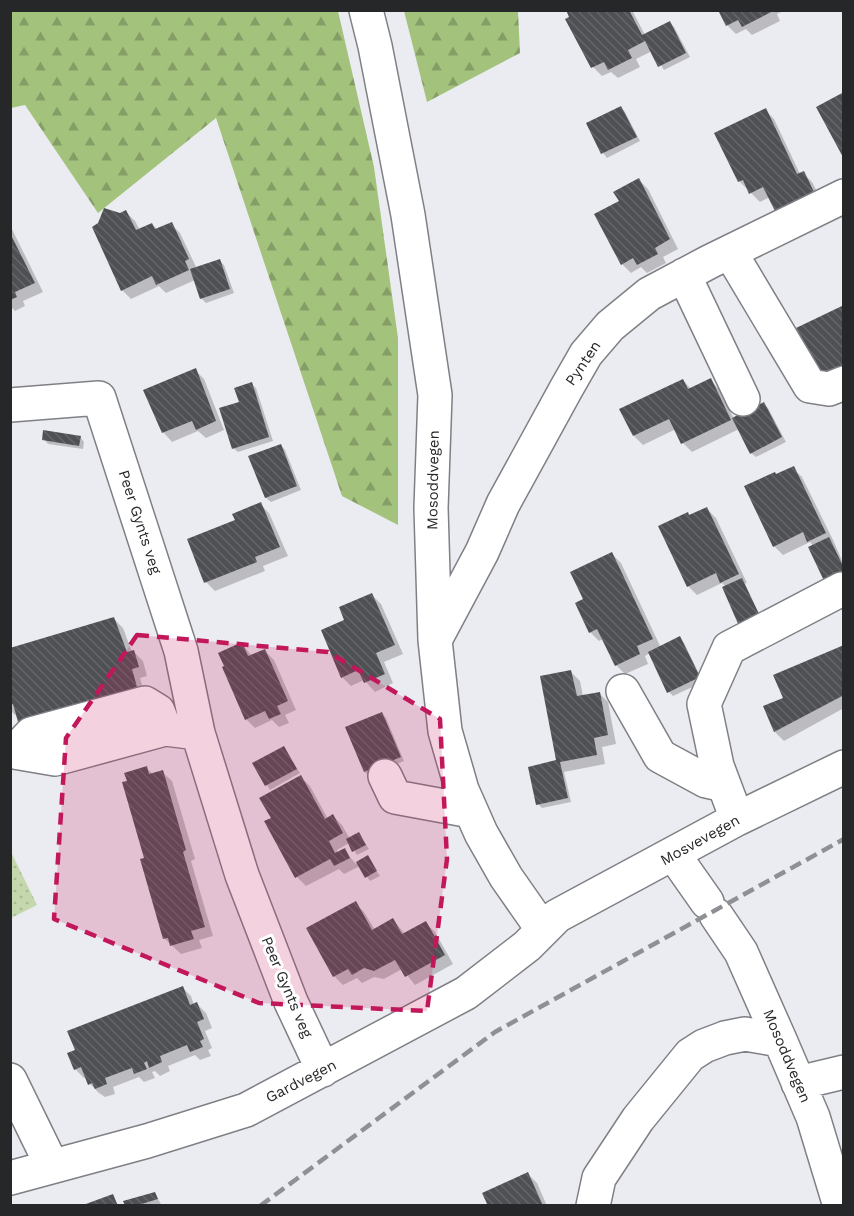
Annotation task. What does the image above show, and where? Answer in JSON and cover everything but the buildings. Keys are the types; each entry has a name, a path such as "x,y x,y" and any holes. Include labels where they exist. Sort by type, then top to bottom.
{"street":[{"name":"Mosoddvegen","path":"366,10 408,215 435,395 431,508 435,640 445,730 462,790 506,877 550,923"},
{"name":"Pynten","path":"435,640 482,552 502,504 586,354 610,326 649,294 843,196"},
{"path":"730,252 810,386 829,389 843,383"},
{"path":"684,275 743,399"},
{"name":"Peer Gynts veg","path":"10,405 99,398 181,651 198,733 242,875 291,1002 323,1070"},
{"path":"737,819 717,765 704,704 729,648 842,589"},
{"path":"623,691 660,756 706,781 724,785"},
{"path":"12,750 55,759 165,729 198,733"},
{"name":"Mosvevegen","path":"550,923 737,819 843,767"},
{"path":"385,776 395,797 471,811"},
{"name":"Mosoddvegen","path":"674,855 741,952 813,1117 840,1206"},
{"name":"Gardvegen","path":"10,1178 147,1141 246,1110 466,993 527,946 550,923"},
{"path":"593,1206 599,1178 638,1119 690,1055 704,1046 745,1034 780,1040"},
{"path":"798,1083 843,1072"},
{"path":"10,1080 52,1166"}],"highlighted area":[{"path":"137,635 328,652 440,719 447,859 427,1011 259,1003 54,919 66,738"}],"green space":[{"path":"10,11 338,11 374,167 398,338 398,525 342,496 216,118 98,213 25,105 11,108"},
{"path":"404,11 518,11 520,53 427,102"},
{"path":"11,852 37,905 10,918"}],"railway":[{"path":"260,1206 495,1032 844,839"}]}
